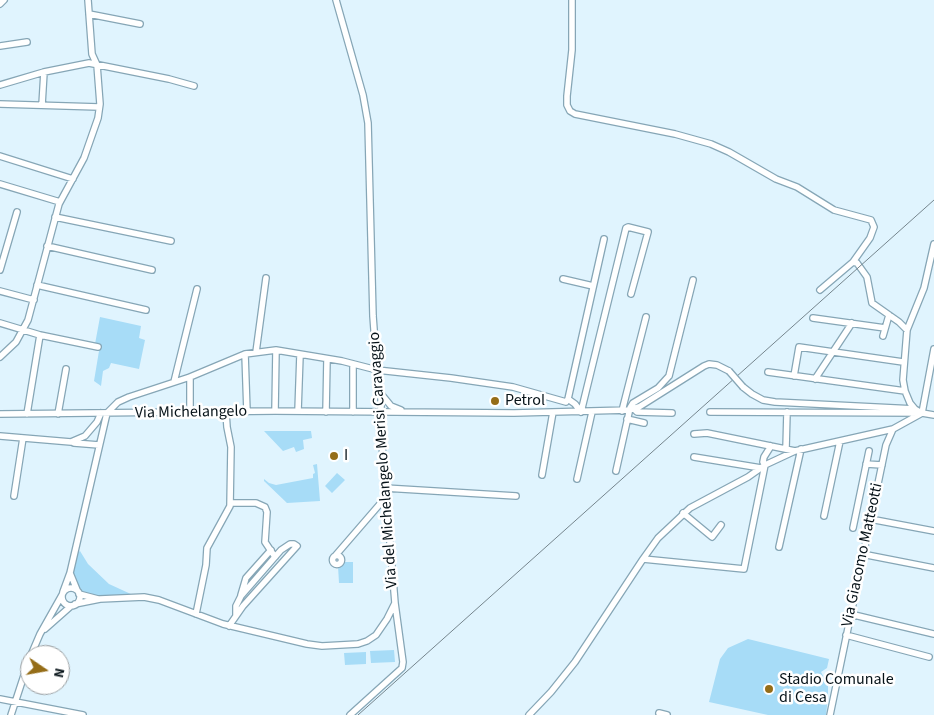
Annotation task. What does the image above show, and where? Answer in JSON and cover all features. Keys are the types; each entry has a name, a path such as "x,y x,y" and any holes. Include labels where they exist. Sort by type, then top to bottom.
{"street":[{"path":"0,4 4,0"},
{"path":"0,357 16,342 28,320 60,202 84,158 92,137 99,107 97,64 92,54 88,0"},
{"name":"Via del Michelangelo Merisi Caravaggio","path":"73,605 100,599 144,597 159,600 230,626 322,646 358,644 366,641 376,635 395,603 385,488 381,412 382,394 377,370 368,122 363,95 336,0"},
{"path":"572,0 572,50 567,96 567,105 570,111 575,114 675,134 711,144 776,179 797,187 834,210 871,220 874,227 870,238 853,262 820,290"},
{"path":"89,14 140,24"},
{"path":"0,46 27,42"},
{"path":"0,85 44,72 89,63 169,78 194,86"},
{"path":"42,105 44,72"},
{"path":"0,104 99,107"},
{"path":"0,156 73,179"},
{"path":"0,184 60,202"},
{"path":"0,270 17,212"},
{"path":"55,217 171,241"},
{"path":"581,412 626,228 628,227 648,232 631,294"},
{"path":"71,442 85,436 104,413 118,402 190,377 245,354 276,350 377,370 513,387 566,402 604,239"},
{"path":"922,413 910,403 904,391 903,362 907,330 924,288 934,244"},
{"path":"47,246 152,270"},
{"path":"853,262 857,263 867,277 872,304 907,330"},
{"path":"256,352 266,278"},
{"path":"563,280 593,286"},
{"path":"616,471 627,419 633,403 652,392 670,376 693,280"},
{"path":"37,285 146,310"},
{"path":"174,382 197,289"},
{"path":"0,291 34,300"},
{"path":"883,336 889,315"},
{"path":"622,410 646,317"},
{"path":"813,318 885,328"},
{"path":"0,323 40,336 98,347"},
{"path":"815,378 852,323"},
{"path":"27,414 40,336"},
{"path":"794,376 799,347 903,362"},
{"path":"922,413 934,349"},
{"path":"275,411 276,350"},
{"path":"245,354 246,412"},
{"path":"298,412 300,355"},
{"path":"326,412 327,359"},
{"path":"353,364 353,412"},
{"path":"632,409 709,364 717,364 729,371 743,387 762,400 915,409"},
{"path":"58,414 66,369"},
{"path":"768,372 904,391"},
{"path":"190,377 190,413"},
{"path":"382,394 392,406 405,412"},
{"path":"568,399 581,412"},
{"name":"Via Michelangelo","path":"0,414 275,411 592,412 632,409 637,412 672,413"},
{"path":"196,614 206,565 207,548 230,506 231,447 226,412"},
{"path":"542,475 553,412"},
{"path":"577,479 592,412"},
{"path":"710,412 922,413 934,415"},
{"path":"786,449 784,430 787,412"},
{"path":"35,645 62,594 70,573 99,445 104,413"},
{"path":"529,715 551,692 575,662 658,538 683,513 748,477 763,466 798,450 893,428 922,413"},
{"path":"627,419 644,423"},
{"name":"Via Giacomo Matteotti","path":"830,715 862,554 886,445 893,428"},
{"path":"694,434 707,433 798,450"},
{"path":"0,436 99,445"},
{"path":"14,496 23,438"},
{"path":"824,516 840,441"},
{"path":"643,559 744,569 764,457 771,446"},
{"path":"779,546 798,450"},
{"path":"852,528 869,451"},
{"path":"694,457 763,466"},
{"path":"866,464 882,464"},
{"path":"385,488 516,496"},
{"path":"335,556 386,497"},
{"path":"230,503 256,503 265,507 267,512 265,542 275,557"},
{"path":"683,513 712,537 721,525"},
{"path":"870,519 934,531"},
{"path":"230,626 236,615 297,546 290,544 275,557 241,596"},
{"path":"236,615 236,606 246,578 271,550"},
{"path":"862,554 934,568"},
{"path":"40,634 58,616 79,601 78,592 70,573"},
{"path":"62,594 68,588 78,592"},
{"name":"Via del Michelangelo Merisi Caravaggio","path":"78,592 100,599"},
{"path":"62,594 64,603 73,605"},
{"path":"350,715 402,668 404,662 395,603"},
{"path":"850,614 934,634"},
{"path":"846,634 929,657"},
{"path":"11,715 20,688"},
{"path":"0,699 83,715"},
{"path":"658,713 667,715"}],"shaded area":[{"path":"100,317 141,326 139,338 145,340 139,369 111,363 109,368 103,371 101,386 94,381 100,345 95,344"},
{"path":"264,431 311,431 312,438 303,440 304,449 296,452 294,447 283,451"},
{"path":"317,464 320,501 287,503 264,481 264,479 276,485 313,478 315,473 313,465"},
{"path":"337,473 345,480 332,493 325,486"},
{"path":"80,551 88,564 109,584 133,595 101,598 82,593 72,574 76,554"},
{"path":"343,562 353,562 353,583 339,583 338,566"},
{"path":"748,639 829,659 827,668 821,672 828,685 826,715 768,715 709,702 720,659 728,648"},
{"path":"394,650 395,662 371,663 370,651"},
{"path":"366,652 366,664 345,665 344,653"}],"railway":[{"path":"358,715 934,200"}],"place":[{"name":"Petrol","path":"495,401"},
{"name":"I","path":"334,456"},
{"name":"Stadio Comunale di Cesa","path":"769,689"}]}
